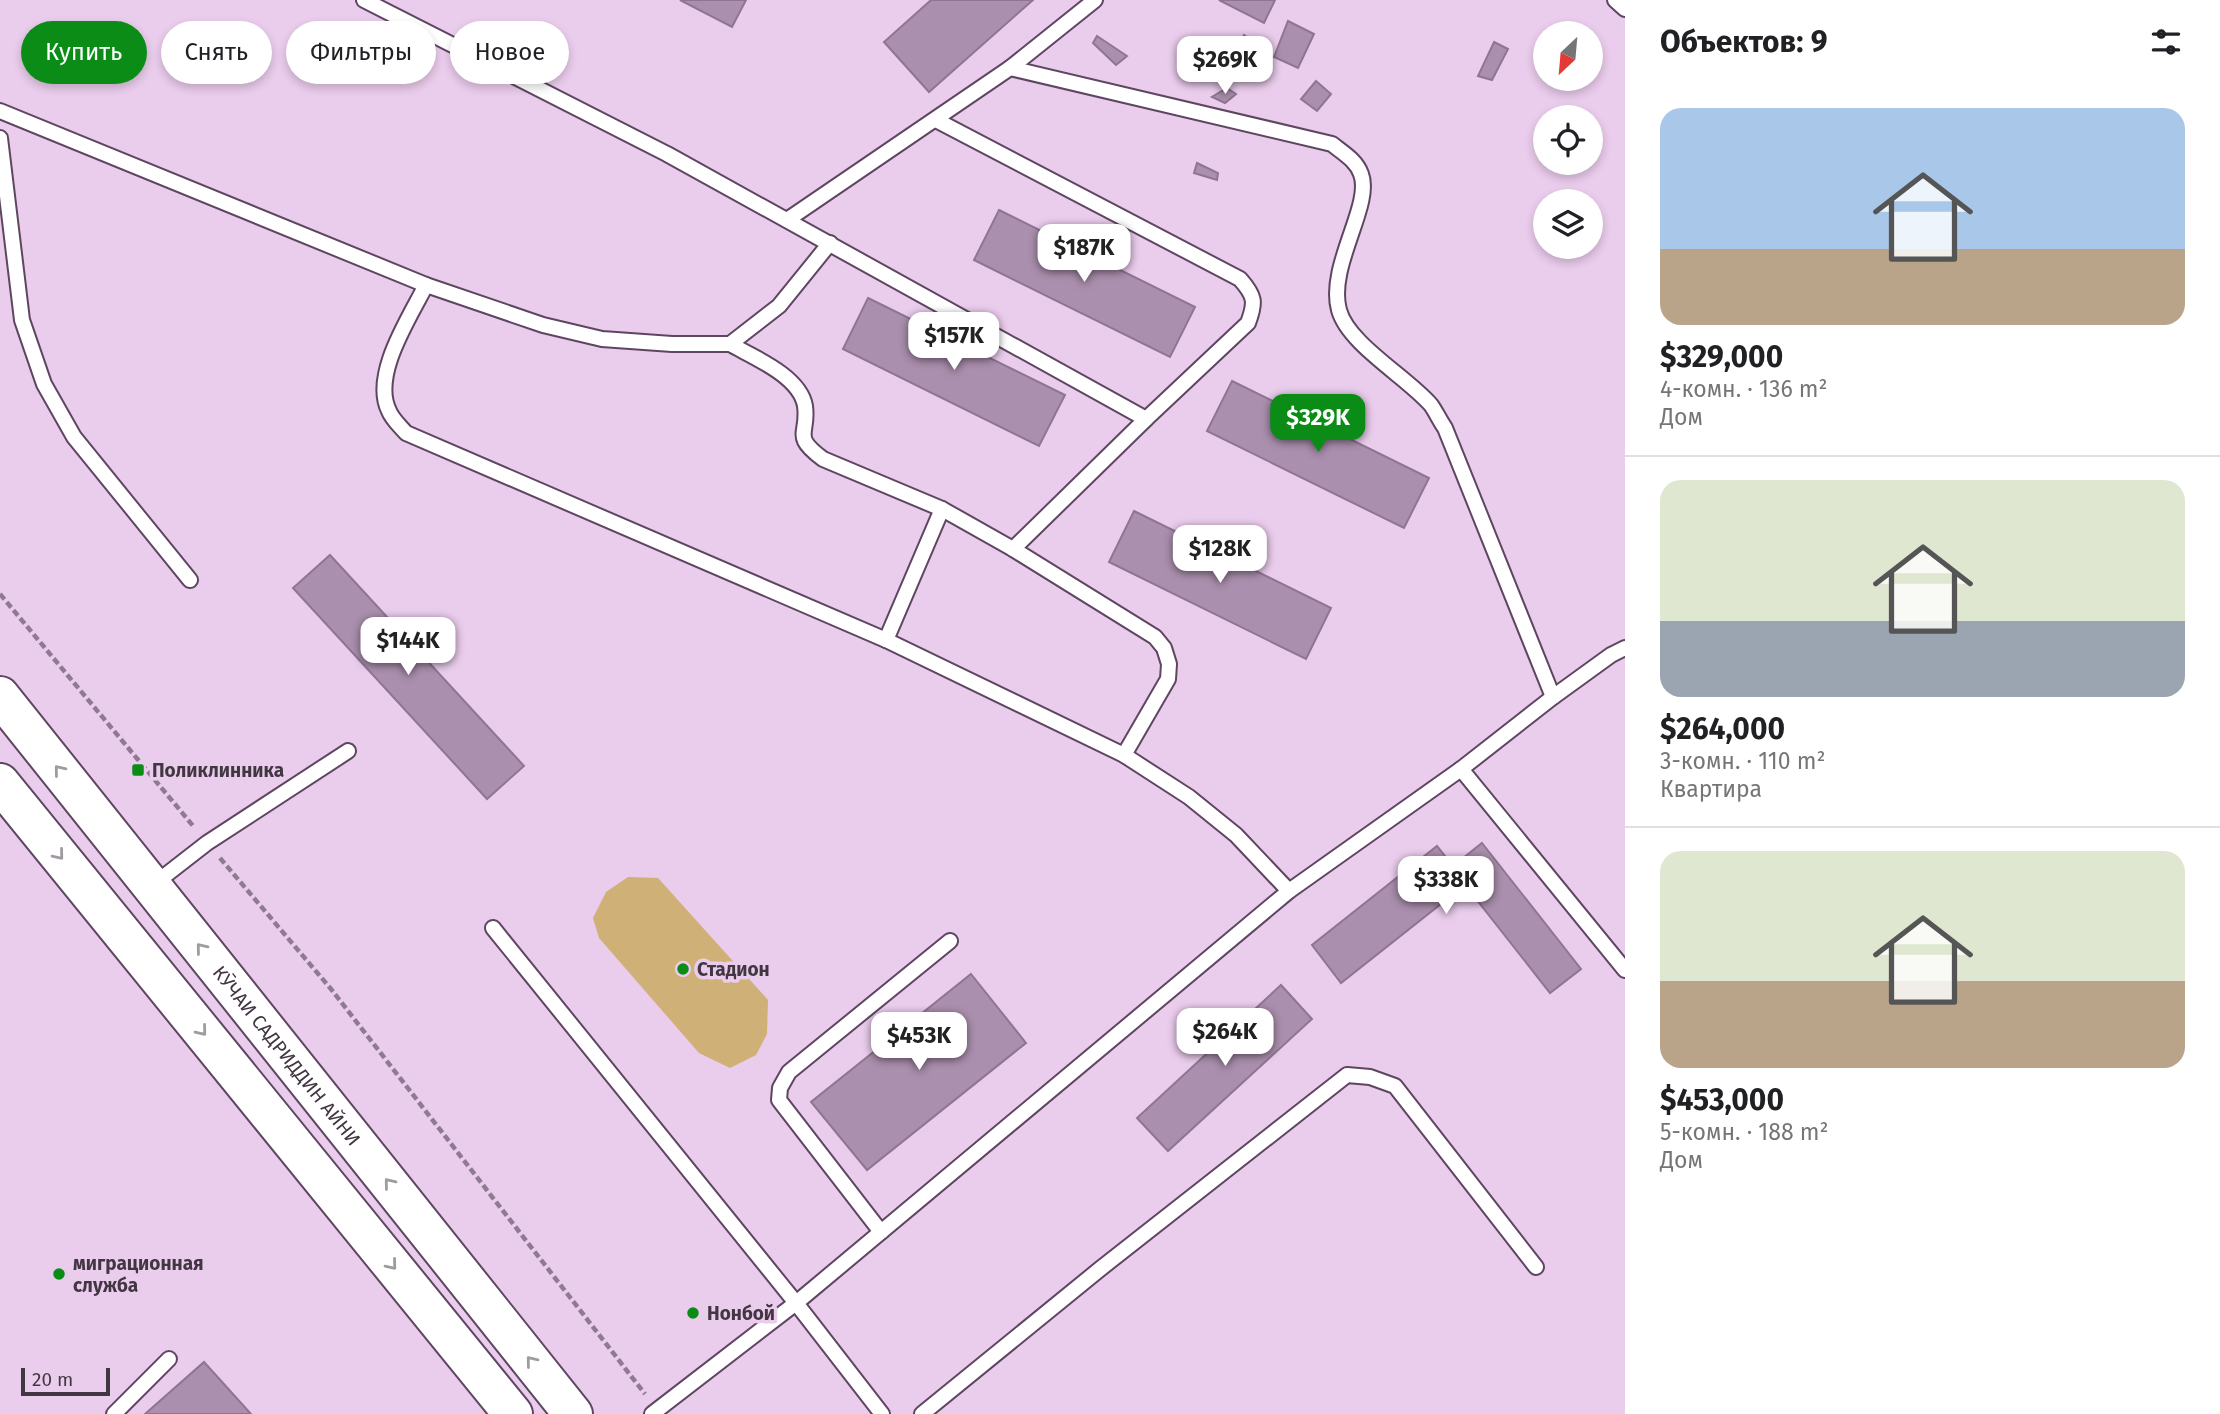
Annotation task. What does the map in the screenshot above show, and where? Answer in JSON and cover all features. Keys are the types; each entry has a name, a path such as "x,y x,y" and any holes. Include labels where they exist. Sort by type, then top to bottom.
{"highway":[{"name":"КӮЧАИ САДРИДДИН АЙНИ","path":"0,696 573,1414"},
{"path":"0,783 513,1414"}],"lane":[{"path":"364,0 667,154 1146,419"},
{"path":"787,220 1010,68 1095,0"},
{"path":"1615,0 1625,9"},
{"path":"1010,68 1332,144 1352,159 1362,175 1363,197 1341,260 1337,284 1338,309 1347,327 1431,406 1445,428 1553,697"},
{"path":"0,111 426,285 543,325 602,339 672,344 730,344 777,370 795,388 805,405 802,434 808,448 823,459 942,509 1013,549 1155,637 1164,648 1169,664 1168,679 1124,755"},
{"path":"936,120 1240,279 1252,292 1254,308 1248,323 1013,549"},
{"path":"0,138 22,320 44,384 74,437 190,580"},
{"path":"730,344 779,306 830,243"},
{"path":"426,285 387,365 385,378 388,411 406,433 886,640 1124,755 1189,797 1236,835 1289,891"},
{"path":"886,640 942,509"},
{"path":"655,1412 796,1303 1289,891 1461,769 1611,655 1625,648"},
{"path":"152,886 207,843 348,751"},
{"path":"1461,769 1625,970"},
{"path":"493,928 796,1303 882,1414"},
{"path":"881,1232 779,1100 780,1088 789,1072 950,941"},
{"path":"922,1414 1100,1269 1347,1075 1370,1077 1395,1086 1536,1267"},
{"path":"114,1414 169,1359"}],"path":[{"path":"0,594 331,989 655,1412"}],"shaded area":[{"name":"Стадион","path":"628,877 658,878 768,1000 767,1034 756,1055 730,1068 699,1053 599,938 593,918 606,892"}],"building":[{"path":"680,0 746,0 732,27"},
{"path":"931,0 1033,0 929,92 884,42"},
{"path":"1219,0 1275,0 1264,23"},
{"path":"1288,21 1314,34 1298,68 1274,57"},
{"path":"1244,35 1262,48 1254,57 1238,46"},
{"path":"1097,36 1127,56 1116,65 1093,43"},
{"path":"1494,42 1508,49 1492,80 1478,76"},
{"path":"1316,81 1331,94 1317,111 1301,99"},
{"path":"1227,88 1236,94 1225,103 1212,97"},
{"path":"1197,163 1218,173 1217,180 1194,173"},
{"path":"999,210 1195,307 1170,357 974,260"},
{"path":"868,298 1065,395 1039,446 843,349"},
{"path":"1232,381 1429,478 1404,528 1207,431"},
{"path":"1134,511 1331,608 1306,659 1109,562"},
{"path":"330,555 524,766 487,799 293,588"},
{"path":"1482,843 1581,969 1550,993 1465,885 1341,983 1312,945 1437,846 1453,866"},
{"path":"971,974 1026,1043 867,1170 811,1102"},
{"path":"1281,985 1312,1019 1168,1151 1137,1118"},
{"path":"204,1362 251,1414 145,1414"}],"place":[{"name":"Поликлинника","path":"138,770"},
{"name":"Стадион","path":"683,969"},
{"name":"миграционная служба","path":"59,1274"},
{"name":"Нонбой","path":"693,1313"}]}
